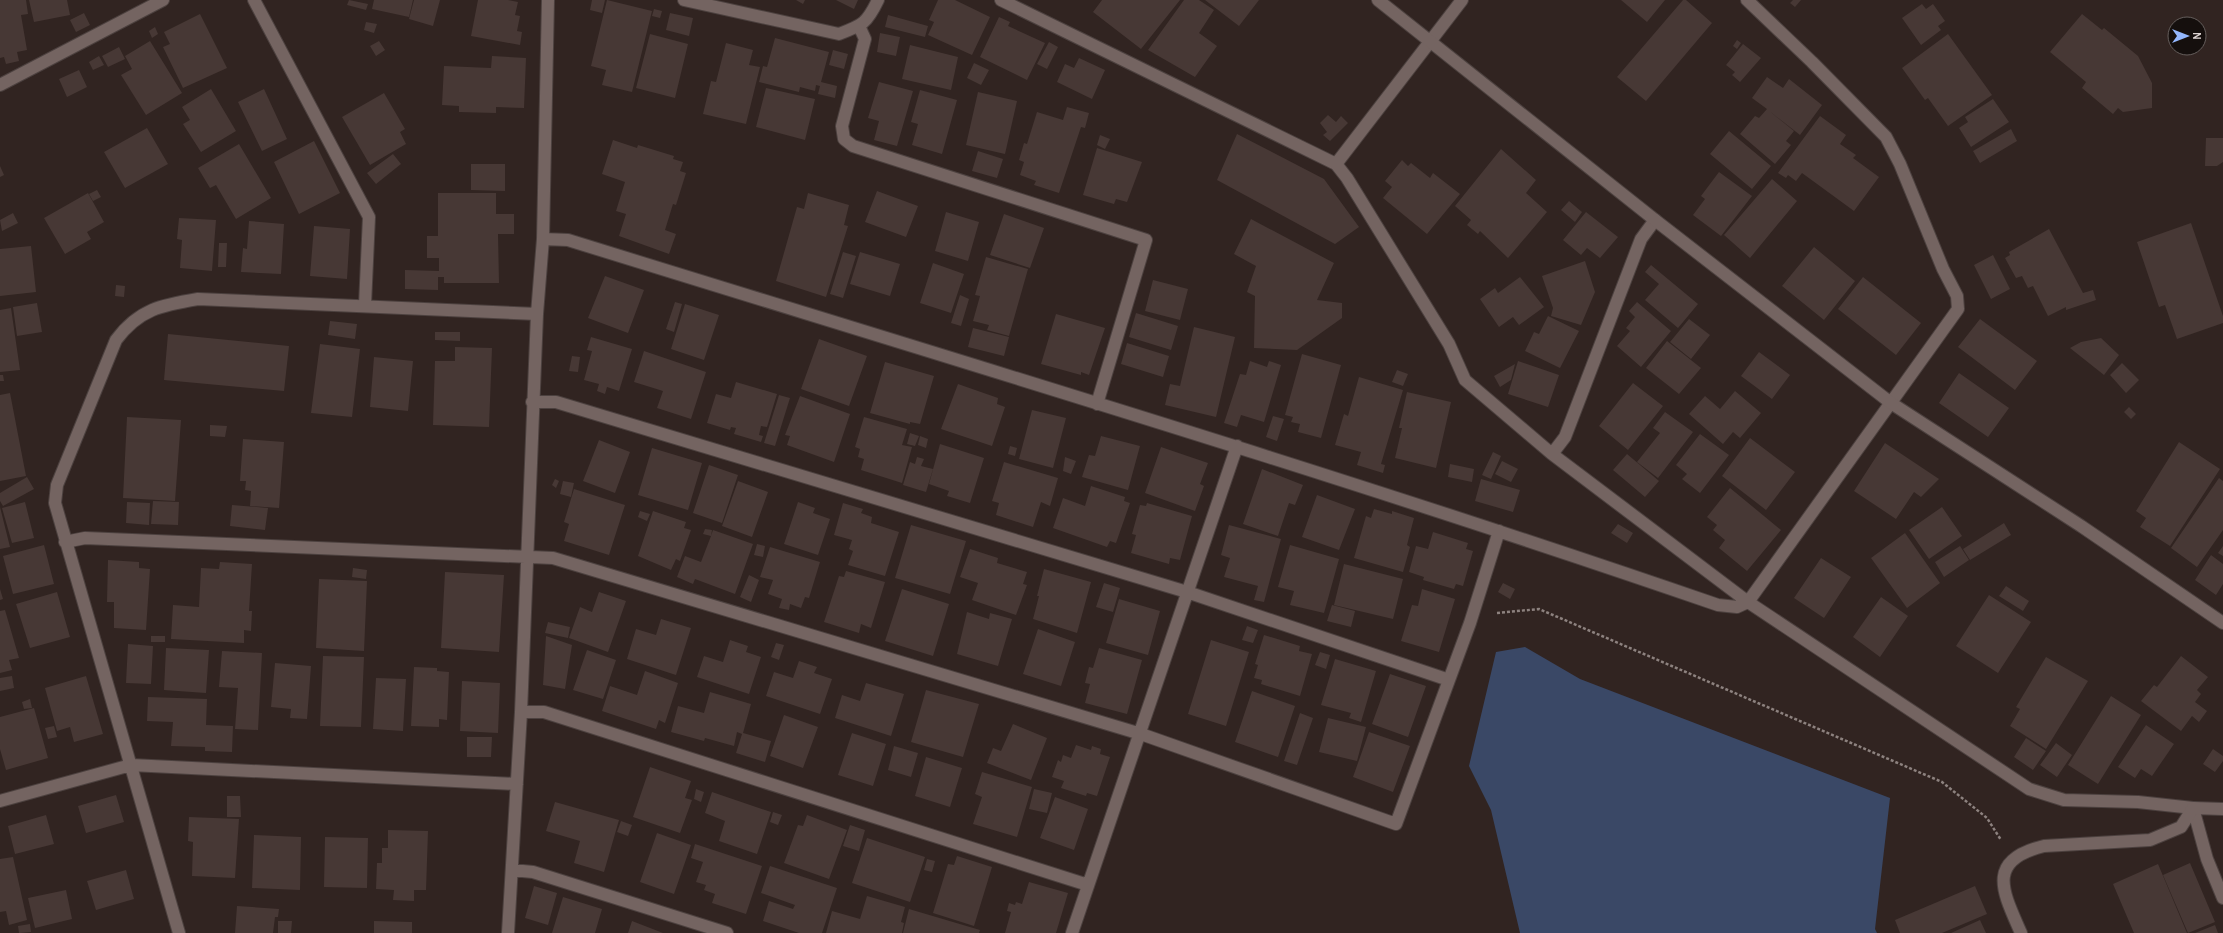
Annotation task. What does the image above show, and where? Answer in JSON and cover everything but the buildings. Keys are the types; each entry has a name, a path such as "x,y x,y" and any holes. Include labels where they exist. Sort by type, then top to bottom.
{"street":[{"path":"0,85 163,0"},
{"path":"254,0 369,217 365,305"},
{"path":"508,933 521,712 532,402 543,238 548,0"},
{"path":"684,0 839,34 859,26 870,18 878,0"},
{"path":"1001,0 1336,164 1347,178 1445,338 1465,380 1552,454 1748,602 2029,789 2064,800 2138,802 2192,808 2223,809"},
{"path":"1378,0 1655,220 1891,403 2081,526 2223,623"},
{"path":"1336,164 1462,0"},
{"path":"543,238 568,240 1237,446 1499,531 1718,605 1737,607 1748,602 1958,309 1957,296 1943,269 1900,164 1886,137 1812,62 1747,0"},
{"path":"859,26 865,39 842,126 844,139 853,146 1146,240 1097,404"},
{"path":"1552,454 1565,437 1641,238 1655,220"},
{"path":"179,933 55,503 57,485 116,340 127,325 160,305 198,299 365,305 537,314"},
{"path":"532,402 556,402 1187,592 1449,680"},
{"path":"1072,933 1141,734 1187,592 1237,446"},
{"path":"65,542 85,538 527,557 561,561 1141,734 1396,824 1470,623 1499,531"},
{"path":"521,712 544,712 1088,885"},
{"path":"0,801 130,765 517,784"},
{"path":"2021,933 2003,888 2005,871 2012,859 2027,850 2044,846 2150,840 2180,827 2192,808"},
{"path":"2192,808 2207,858 2223,898"},
{"path":"512,870 533,872 726,933"}],"path":[{"path":"1470,623 1495,613 1539,609 1942,782 1987,818 2012,859"}],"water":[{"path":"1525,647 1580,679 1890,798 1875,929 1877,933 1520,933 1491,810 1469,766 1496,652"}]}
